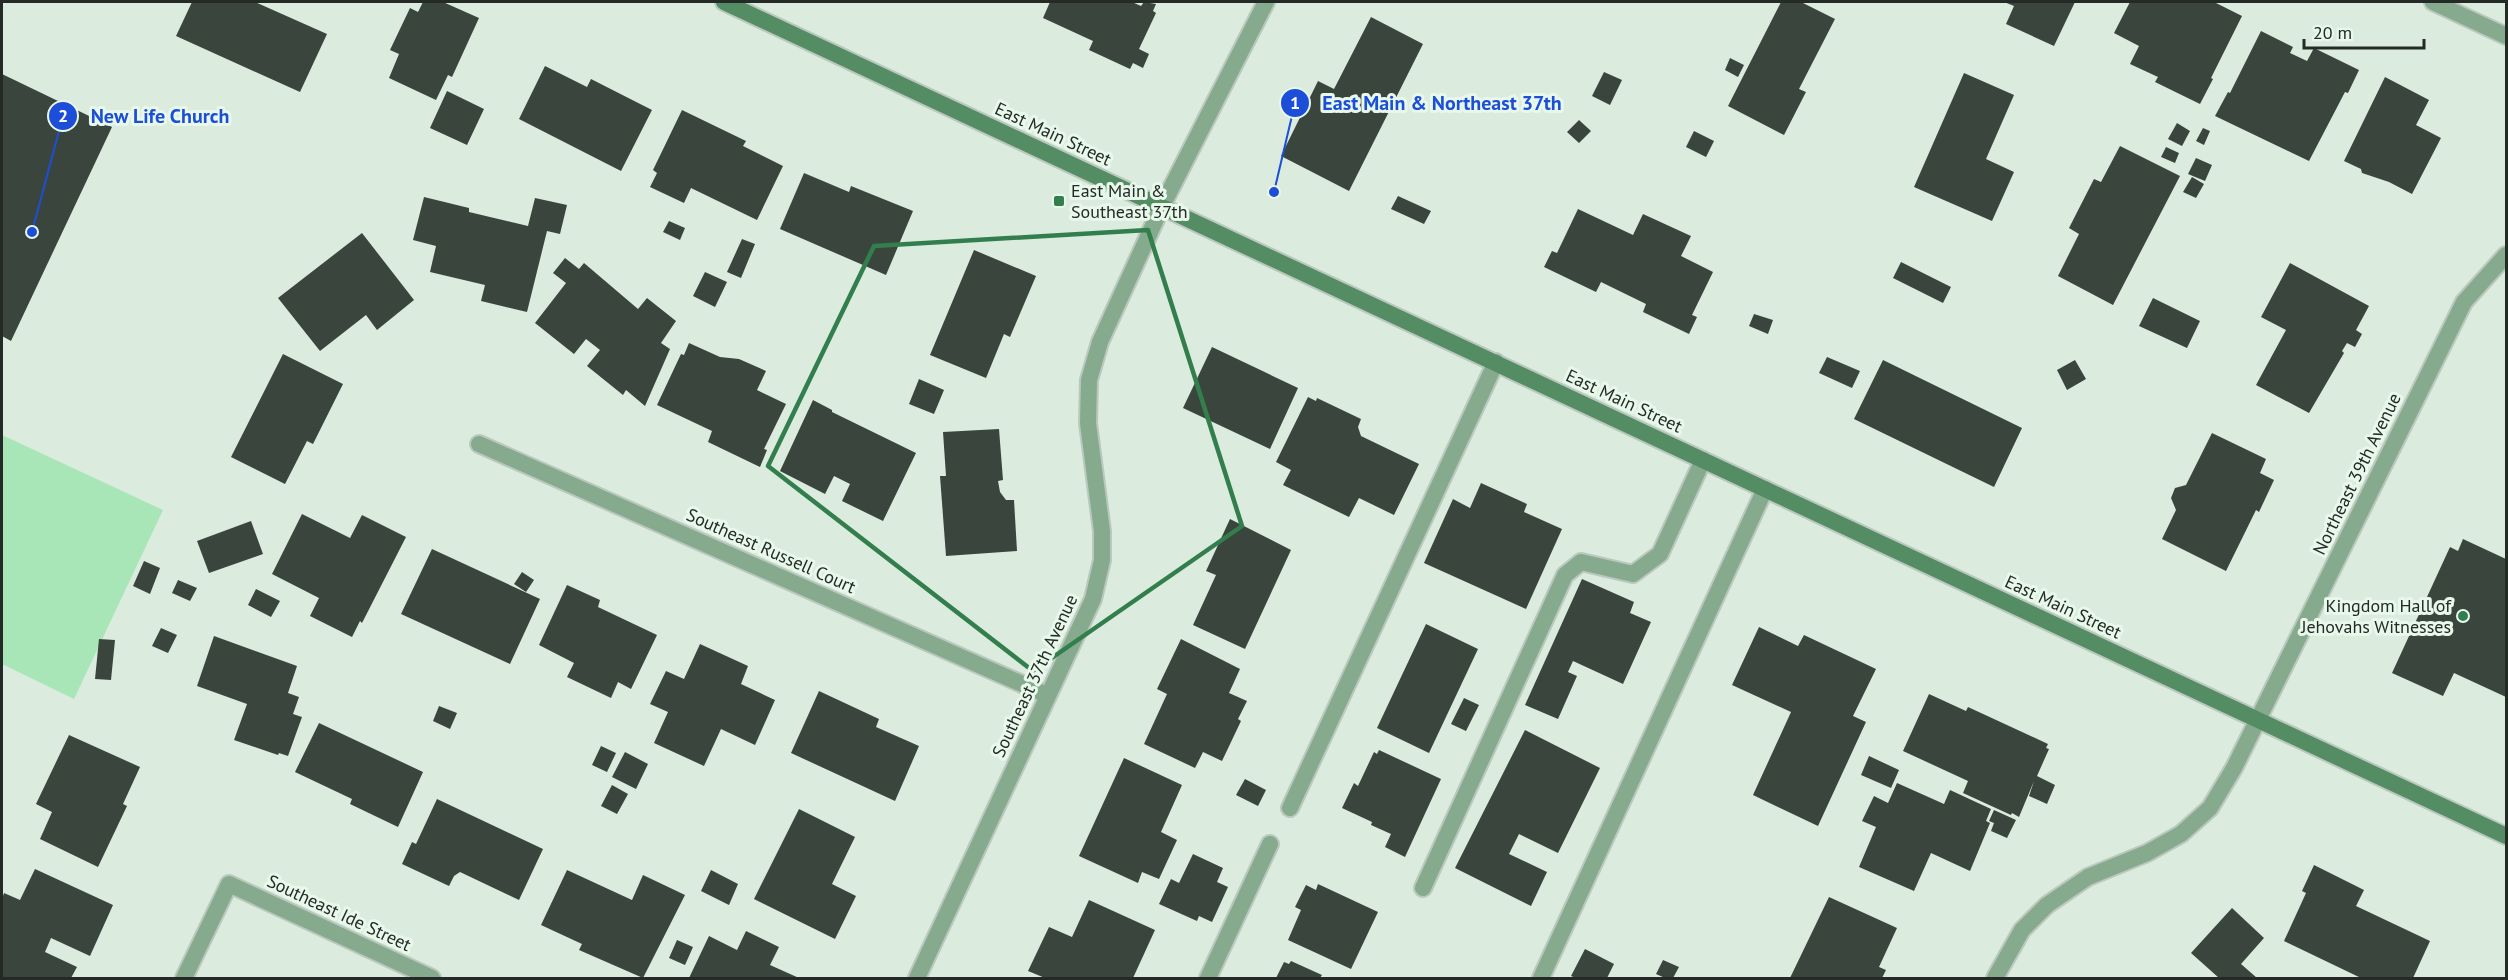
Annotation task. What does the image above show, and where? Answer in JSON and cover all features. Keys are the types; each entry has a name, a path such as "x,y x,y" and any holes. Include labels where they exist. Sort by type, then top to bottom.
{"main road":[{"name":"East Main Street","path":"724,2 2506,836"}],"street":[{"name":"Southeast 37th Avenue","path":"917,978 1093,599 1102,560 1102,531 1088,423 1089,380 1100,342 1162,206 1266,2"},
{"path":"2433,2 2506,36"},
{"name":"Northeast 39th Avenue","path":"1995,978 2022,930 2047,905 2088,877 2146,853 2181,834 2210,808 2257,720 2464,302 2506,255"},
{"path":"1290,808 1496,362"},
{"name":"Southeast Russell Court","path":"479,444 1047,695"},
{"path":"1423,888 1565,575 1581,562 1633,574 1660,554 1703,460"},
{"path":"1541,978 1765,489"},
{"path":"1208,978 1270,844"},
{"name":"Southeast Ide Street","path":"184,978 229,884 432,978"}],"highlighted area":[{"path":"1148,230 1242,526 1033,671 768,466 874,246"}],"green space":[{"path":"2,435 163,510 74,699 2,664"}],"building":[{"path":"192,2 255,2 327,34 300,92 176,36"},
{"path":"423,2 443,2 479,18 452,77 448,75 436,100 389,78 399,54 390,50 410,8 418,12"},
{"path":"1050,2 1132,2 1141,6 1144,2 1156,4 1153,11 1156,13 1139,49 1149,54 1143,68 1133,63 1130,69 1089,50 1093,41 1043,18"},
{"path":"1781,2 1801,2 1835,19 1799,89 1806,92 1784,135 1728,106"},
{"path":"2004,2 2075,2 2054,46 2006,24 2014,6"},
{"path":"2130,2 2214,2 2242,16 2200,104 2155,82 2158,77 2130,64 2139,46 2114,33"},
{"path":"1371,17 1423,44 1349,191 1281,156 1318,81 1334,89"},
{"path":"2261,31 2293,47 2290,53 2307,61 2314,48 2359,70 2309,161 2215,116 2228,92 2230,93"},
{"path":"1730,58 1744,65 1738,77 1725,70"},
{"path":"545,66 587,87 591,79 652,110 621,171 519,119"},
{"path":"1604,72 1622,80 1610,105 1592,96"},
{"path":"1964,73 2014,95 1986,159 2014,172 1992,221 1914,187"},
{"path":"2,74 112,127 11,341 2,336"},
{"path":"2385,77 2429,100 2416,125 2441,138 2412,194 2389,182 2362,173 2361,169 2344,161"},
{"path":"447,91 484,109 467,145 430,128"},
{"path":"682,110 746,141 743,146 783,166 757,220 691,188 684,203 650,187 657,173 653,170"},
{"path":"1579,120 1591,131 1579,143 1567,132"},
{"path":"2177,123 2190,131 2182,146 2168,139"},
{"path":"2203,128 2210,131 2204,145 2196,141"},
{"path":"1694,131 1714,141 1706,157 1686,147"},
{"path":"2120,146 2180,176 2113,305 2058,276 2079,234 2069,228 2094,179 2101,182"},
{"path":"2166,147 2179,153 2175,163 2161,157"},
{"path":"2196,158 2212,165 2205,181 2188,174"},
{"path":"804,173 849,192 851,186 913,211 886,275 780,229"},
{"path":"2192,177 2204,184 2196,198 2183,192"},
{"path":"1398,196 1431,211 1424,224 1391,209"},
{"path":"424,197 469,208 469,212 528,226 535,198 567,205 560,234 547,231 527,312 481,301 485,285 430,272 436,246 413,240"},
{"path":"1578,209 1633,235 1643,214 1691,236 1681,256 1713,272 1692,315 1697,317 1689,334 1643,312 1646,304 1601,282 1596,292 1544,267 1552,251 1557,253"},
{"path":"669,221 685,228 680,240 663,232"},
{"path":"362,233 414,300 377,330 366,315 320,351 278,298"},
{"path":"742,239 755,244 741,278 727,272"},
{"path":"974,250 1036,276 1010,337 1004,334 986,378 930,355"},
{"path":"565,258 579,269 584,263 638,309 647,298 676,321 661,343 670,349 645,406 626,390 623,395 587,366 600,350 586,339 574,354 535,323 566,283 553,273"},
{"path":"1901,262 1951,287 1943,303 1893,278"},
{"path":"2290,263 2369,306 2356,330 2362,334 2355,347 2347,343 2342,351 2344,353 2309,413 2256,385 2286,330 2261,317"},
{"path":"705,272 727,282 715,307 693,296"},
{"path":"2153,298 2200,321 2187,348 2139,326"},
{"path":"1754,314 1773,320 1768,334 1749,326"},
{"path":"689,343 720,357 739,359 766,371 757,390 786,404 764,449 767,450 760,467 708,442 712,431 657,405 681,354 684,355"},
{"path":"1212,347 1298,388 1270,449 1183,408"},
{"path":"283,354 343,384 313,444 307,441 285,484 231,457"},
{"path":"1827,357 1860,371 1852,388 1819,373"},
{"path":"1883,360 2022,428 1994,487 1854,419"},
{"path":"2075,360 2086,379 2067,390 2057,370"},
{"path":"919,379 944,390 934,414 909,404"},
{"path":"1308,397 1316,401 1317,398 1361,419 1358,427 1361,436 1419,464 1394,515 1359,498 1349,517 1283,485 1291,470 1276,462"},
{"path":"813,400 832,412 916,453 883,521 842,501 850,484 834,476 825,494 780,471"},
{"path":"999,429 1003,480 998,481 1000,492 1006,500 1014,500 1017,551 946,556 940,476 946,476 943,432"},
{"path":"2212,433 2266,459 2260,473 2274,480 2259,512 2256,510 2226,571 2162,539 2176,510 2171,498 2175,488 2186,485"},
{"path":"1481,483 1527,504 1524,512 1562,529 1526,609 1424,563 1453,499 1470,508"},
{"path":"302,514 350,538 362,515 406,537 362,623 360,621 352,637 310,616 319,598 272,574"},
{"path":"1230,519 1291,550 1245,649 1193,625 1216,575 1206,571"},
{"path":"251,521 263,554 209,573 197,541"},
{"name":"Kingdom Hall of Jehovahs Witnesses","path":"2463,539 2506,559 2506,697 2454,673 2443,696 2392,673 2450,547 2458,551"},
{"path":"432,549 540,599 510,664 401,614"},
{"path":"144,561 160,568 150,594 133,586"},
{"path":"522,572 534,580 526,592 514,584"},
{"path":"1582,579 1634,602 1630,613 1651,622 1623,684 1573,661 1568,672 1577,676 1558,719 1525,705"},
{"path":"178,580 197,588 190,601 172,593"},
{"path":"567,585 600,600 598,607 657,635 631,689 618,682 611,698 567,677 574,663 539,645"},
{"path":"256,589 280,601 271,617 248,605"},
{"path":"1426,624 1478,649 1429,753 1377,728"},
{"path":"1759,627 1798,646 1804,635 1876,669 1853,716 1866,722 1818,826 1753,795 1791,712 1732,685"},
{"path":"161,628 177,635 168,653 152,646"},
{"path":"214,636 297,666 288,693 299,697 293,714 302,717 288,756 279,753 278,755 234,740 247,704 197,686"},
{"path":"99,639 115,640 111,680 95,679"},
{"path":"1181,639 1240,669 1229,693 1247,701 1238,719 1241,721 1222,761 1203,752 1195,768 1144,744 1167,694 1157,689"},
{"path":"700,644 748,666 741,684 775,700 755,745 721,729 704,766 654,743 668,712 650,704 666,671 684,679"},
{"path":"819,691 879,719 876,727 919,746 895,801 791,753"},
{"path":"1929,694 1966,711 1968,707 2048,744 2046,748 2049,749 2037,776 2055,785 2047,804 2029,796 2034,781 2019,817 2012,813 2011,815 1963,793 1968,781 1903,751"},
{"path":"1464,698 1479,705 1466,731 1451,724"},
{"path":"439,706 457,713 450,729 433,721"},
{"path":"319,723 423,772 398,827 350,804 352,799 295,772"},
{"path":"1525,730 1600,768 1558,853 1519,834 1509,854 1547,872 1531,906 1455,868"},
{"path":"69,735 140,767 123,804 127,806 98,867 40,839 52,812 36,804"},
{"path":"601,746 616,753 607,772 592,765"},
{"path":"1379,750 1441,779 1405,857 1385,847 1391,834 1342,808 1354,783 1358,786 1374,752 1377,754"},
{"path":"625,752 648,764 636,789 612,777"},
{"path":"1869,756 1899,770 1891,788 1861,775"},
{"path":"1124,758 1182,785 1161,832 1177,840 1159,879 1142,872 1138,883 1079,856"},
{"path":"1245,779 1266,790 1258,806 1236,795"},
{"path":"1897,783 1944,804 1950,790 1991,809 1986,821 1990,823 1970,871 1931,853 1914,891 1859,867 1876,827 1862,821 1874,796 1888,803"},
{"path":"612,785 628,794 617,814 601,806"},
{"path":"437,799 543,849 519,900 460,872 454,876 449,886 402,864 412,842 416,844"},
{"path":"799,809 855,837 832,884 856,896 835,939 754,899"},
{"path":"1994,810 2016,820 2007,838 1991,831 1994,823 1989,821"},
{"path":"1193,854 1223,868 1217,882 1228,887 1212,922 1199,916 1197,921 1159,904 1171,879 1179,883"},
{"path":"2314,865 2364,890 2356,906 2430,941 2413,978 2361,978 2284,941 2306,893 2302,891"},
{"path":"35,869 113,905 90,956 51,938 45,952 77,967 71,978 2,977 2,899 4,893 20,900"},
{"path":"567,870 632,900 643,875 685,895 643,978 579,950 582,944 541,925"},
{"path":"711,870 738,884 729,905 701,891"},
{"path":"1318,884 1378,912 1351,969 1288,940 1301,910 1295,907 1306,885 1316,890"},
{"path":"1829,897 1897,928 1879,967 1886,970 1882,978 1790,978"},
{"path":"1089,900 1155,930 1133,978 1045,978 1028,971 1049,927 1072,937"},
{"path":"2232,908 2264,938 2241,964 2257,978 2219,978 2191,953"},
{"path":"746,931 779,947 770,965 799,978 689,978 709,936 737,950"},
{"path":"677,940 693,947 685,965 669,958"},
{"path":"1585,949 1614,964 1607,978 1571,976"},
{"path":"1663,960 1679,967 1673,978 1665,978 1656,974"},
{"path":"1291,961 1322,975 1320,978 1276,978 1284,962 1289,964"}],"place":[{"name":"East Main & Northeast 37th","path":"1274,192"},
{"name":"East Main & Southeast 37th","path":"1059,201"},
{"name":"New Life Church","path":"32,232"},
{"name":"Kingdom Hall of Jehovahs Witnesses","path":"2463,616"}]}
